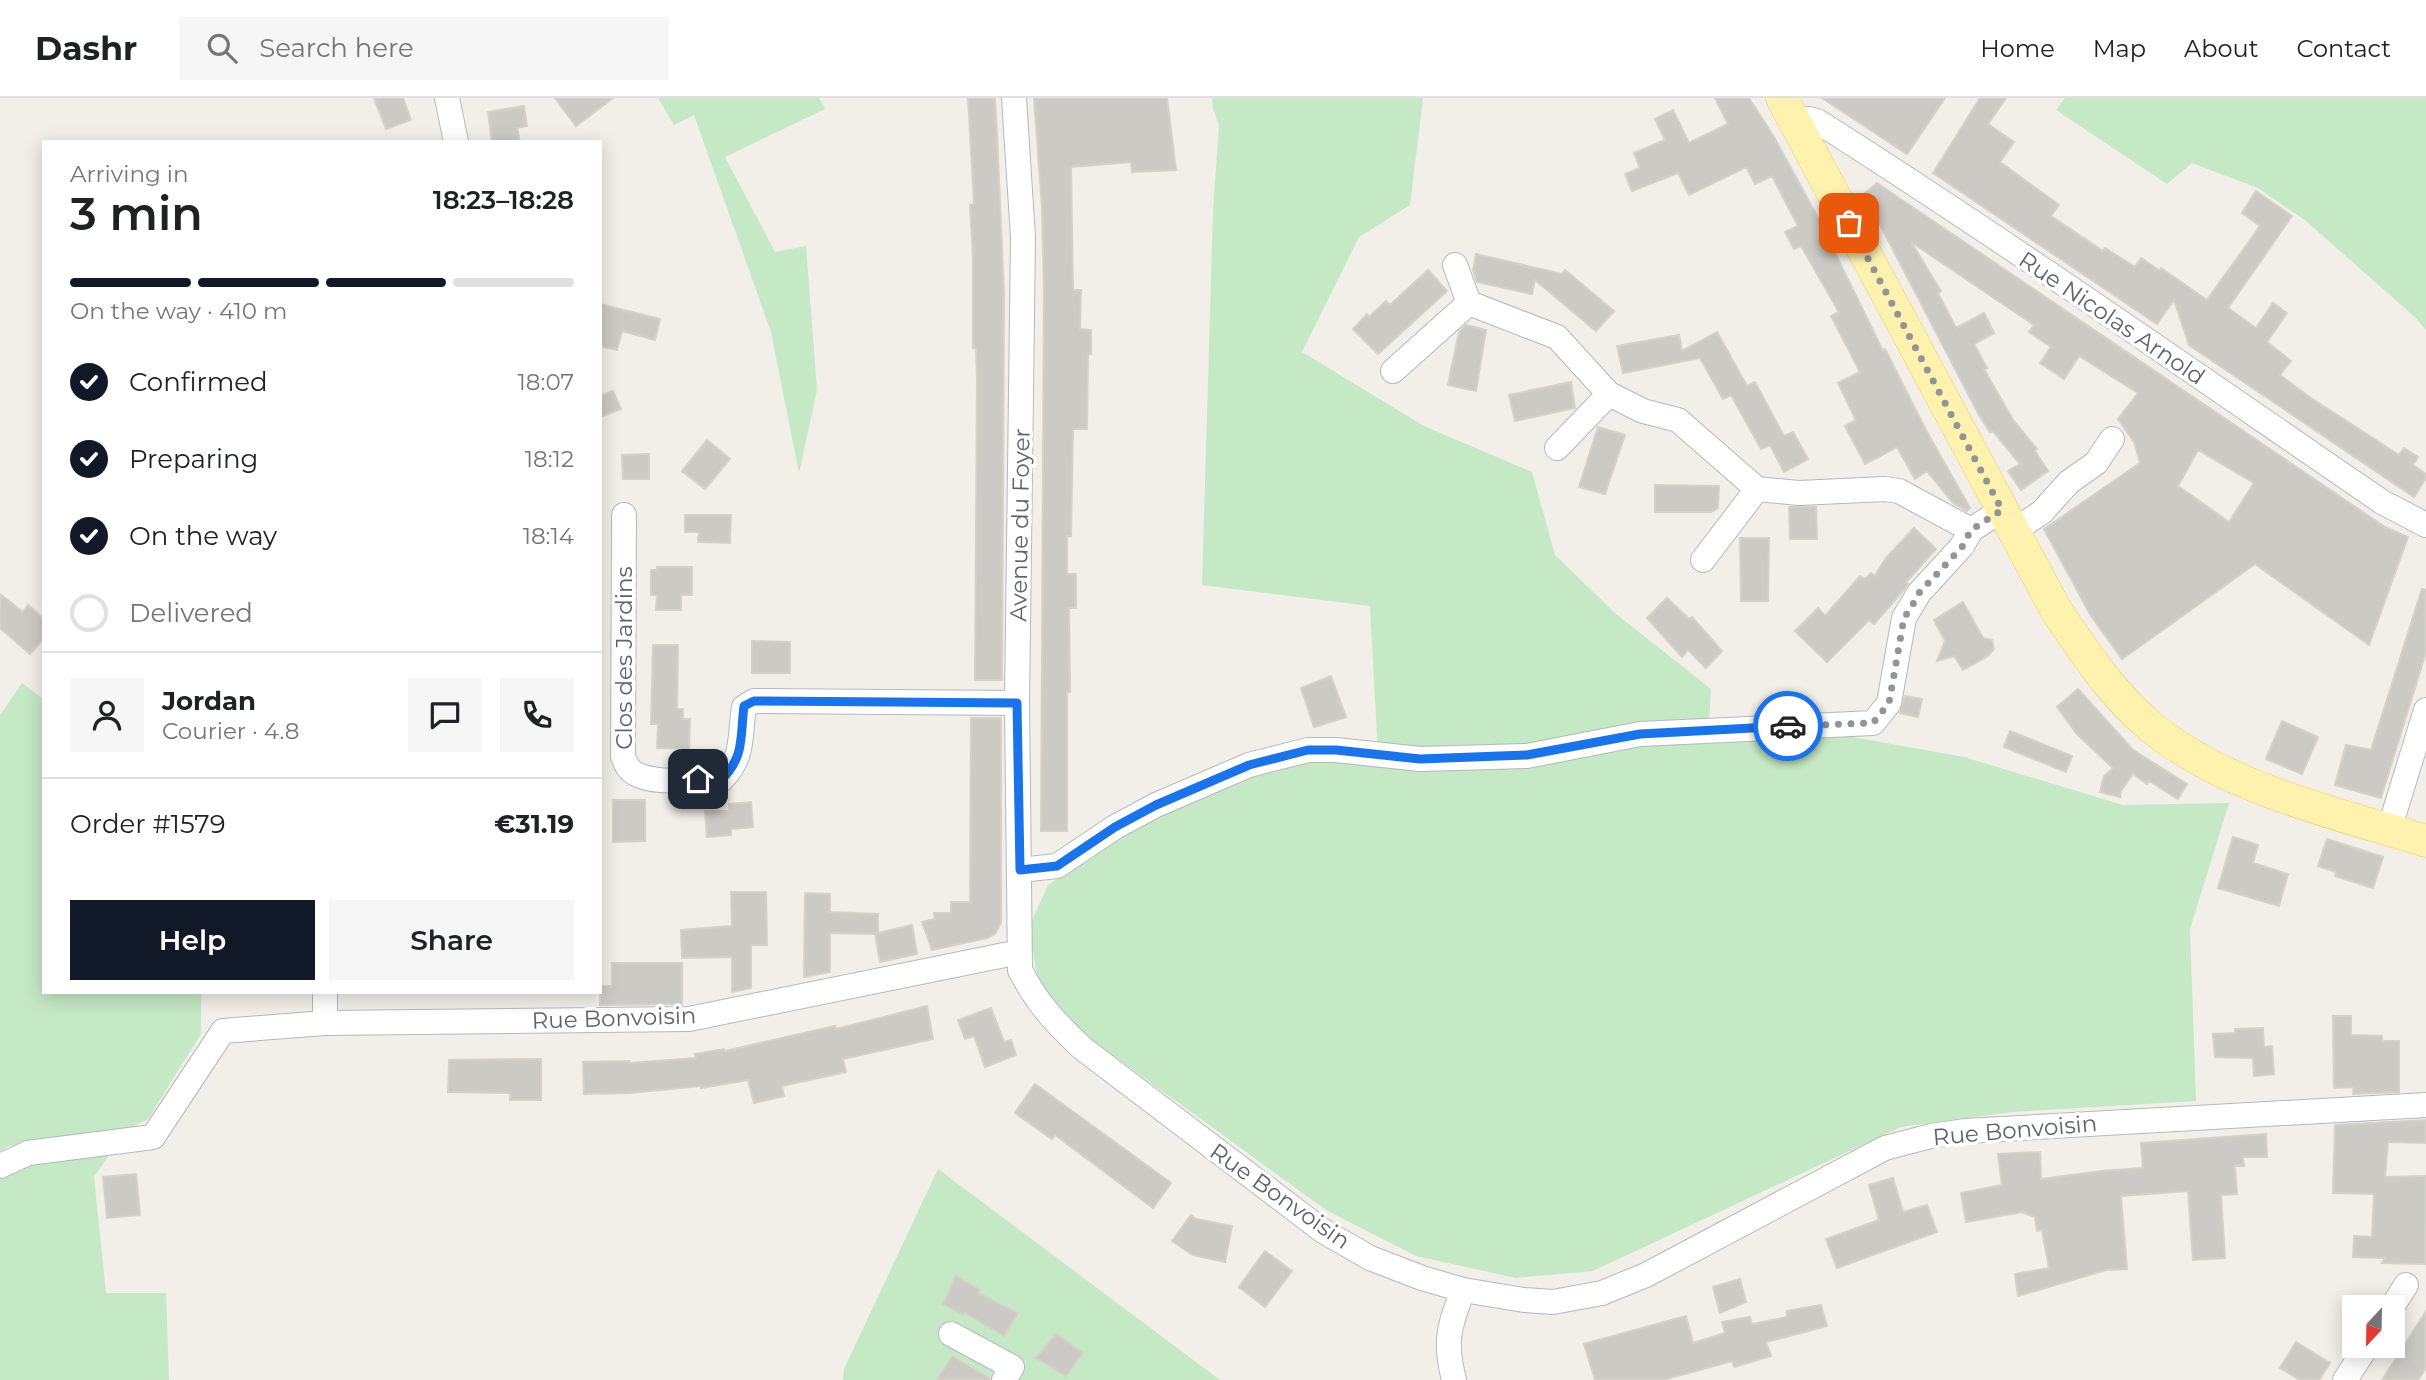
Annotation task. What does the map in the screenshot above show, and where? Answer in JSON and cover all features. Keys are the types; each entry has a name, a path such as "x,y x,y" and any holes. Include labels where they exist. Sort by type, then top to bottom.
{"main road":[{"path":"1789,110 2056,610 2075,639 2129,706 2176,745 2242,779 2278,794 2426,841"}],"street":[{"path":"447,98 456,140"},
{"name":"Avenue du Foyer","path":"1014,98 1023,237 1017,703 1019,952"},
{"name":"Rue Nicolas Arnold","path":"1789,110 1817,121 1866,152 2382,502 2426,525"},
{"path":"1455,265 1469,303 1557,337 1609,394 1643,411 1678,420 1757,489 1799,493 1885,489 1899,492 1971,530 2042,512 2069,482 2096,463 2112,439"},
{"path":"1394,371 1469,303"},
{"path":"1556,448 1609,394"},
{"path":"1703,560 1757,489"},
{"name":"Clos des Jardins","path":"624,516 623,757 627,768 636,775 653,779 721,780 733,768 740,754 744,706 754,701 1017,703"},
{"path":"1020,870 1057,866 1115,827 1156,805 1249,765 1308,750 1336,750 1420,759 1527,755 1640,734 1873,723 1889,703 1904,618 1919,593 1962,547 1971,530"},
{"path":"2389,830 2426,709"},
{"name":"Rue Bonvoisin","path":"0,1166 27,1153 153,1137 223,1031 326,1023 689,1019 1019,952 1020,970 1032,993 1050,1017 1082,1048 1323,1231 1370,1258 1422,1278 1464,1290 1524,1300 1553,1302 1602,1293 1646,1275 1885,1148 1931,1136 1966,1131 2169,1118 2426,1105"},
{"path":"325,994 326,1023"},
{"path":"2400,1295 2406,1285"},
{"path":"1454,1380 1448,1355 1449,1333 1464,1290"},
{"path":"951,1334 1013,1367 1004,1380"},
{"path":"2345,1380 2359,1358"}],"green space":[{"path":"658,98 819,98 825,109 725,157 775,252 806,246 817,390 799,473 771,332 694,115 674,125"},
{"path":"1212,98 1423,98 1410,205 1359,237 1302,352 1424,426 1532,472 1555,555 1616,614 1711,689 1708,736 1813,730 1964,757 2123,805 2229,803 2190,929 2196,1101 2013,1112 1901,1127 1593,1271 1516,1278 1416,1256 1326,1210 1070,1024 1037,976 1029,927 1048,885 1169,803 1278,764 1378,754 1370,606 1202,585 1213,212 1219,125"},
{"path":"2065,98 2426,98 2426,330 2416,318 2306,221 2258,188 2192,163 2167,184 2056,110"},
{"path":"22,683 42,698 42,994 201,994 201,1034 148,1119 116,1135 9,1146 0,1151 0,715"},
{"path":"112,1151 94,1177 106,1293 166,1293 169,1380 0,1380 0,1174 20,1163"},
{"path":"938,1169 1220,1380 843,1380 844,1369"}],"building":[{"path":"374,98 403,98 411,120 386,129"},
{"path":"555,98 613,98 576,126"},
{"path":"968,98 995,98 1004,293 1002,680 975,680 977,376 976,348 973,348 970,205 974,204"},
{"path":"1034,98 1167,98 1176,170 1132,172 1131,162 1071,167 1073,290 1081,290 1080,329 1091,330 1091,354 1088,354 1087,429 1073,429 1071,536 1067,536 1067,574 1076,574 1076,608 1069,608 1067,831 1041,831 1044,289 1042,208"},
{"path":"1715,98 1749,98 1774,137 1817,216 1883,351 1885,349 1970,508 1967,511 1953,503 1927,471 1915,479 1897,447 1865,464 1845,426 1856,420 1838,383 1860,372 1831,316 1839,312 1801,246 1794,249 1785,232 1798,226 1772,176 1755,184 1746,167 1689,195 1678,173 1632,191 1625,174 1640,168 1634,153 1665,140 1655,119 1673,110 1689,143 1728,124"},
{"path":"1822,98 1945,98 1907,154"},
{"path":"1980,98 2006,98 1988,124 2014,142 2000,162 2059,205 2051,216 2103,251 2105,248 2135,267 2141,258 2160,271 2161,268 2207,300 2260,226 2242,213 2256,191 2292,216 2228,308 2256,328 2273,303 2287,313 2267,342 2291,361 2280,375 2399,455 2404,448 2418,457 2413,465 2426,474 2426,478 2414,497 2189,345 2174,300 2157,324 1933,173"},
{"path":"524,106 527,126 517,128 520,140 492,140 488,112"},
{"path":"1877,183 2385,527 2408,537 2369,645 2255,564 2122,659 2091,616 2044,529 2140,463 2134,442 2118,419 2138,393 2079,356 2064,379 2040,363 2051,347 2029,332 2034,325 1911,242 1941,291 1938,293 1956,328 1984,313 1994,333 1974,344 1987,368 1984,369 2013,420 2037,449 2035,451 2048,471 2021,490 2008,471 2020,464 1993,431 1990,432 1979,415 1864,194","holes":["2198,450 2254,483 2229,522 2178,486"]},
{"path":"1476,254 1562,274 1565,270 1614,311 1596,331 1535,280 1532,294 1477,282 1473,270"},
{"path":"1428,270 1447,291 1378,354 1353,329 1367,314 1369,317 1386,301 1390,305"},
{"path":"602,304 660,319 655,340 622,331 617,350 602,346"},
{"path":"1466,325 1486,330 1476,391 1448,385 1459,332"},
{"path":"1717,332 1747,386 1755,382 1784,436 1793,432 1808,459 1784,472 1770,445 1761,449 1731,395 1723,399 1700,358 1623,373 1617,346 1679,335 1682,351"},
{"path":"1571,382 1575,408 1515,421 1509,395"},
{"path":"613,391 621,409 602,416 602,395"},
{"path":"1598,427 1625,435 1605,494 1579,487"},
{"path":"707,440 730,459 705,489 682,471"},
{"path":"649,454 649,479 623,479 622,455"},
{"path":"1655,485 1719,486 1718,508 1711,512 1655,512"},
{"path":"1789,507 1816,507 1817,539 1790,539"},
{"path":"685,515 731,515 730,543 698,542 699,532 685,532"},
{"path":"1914,528 1936,549 1874,624 1869,620 1827,662 1795,631 1818,608 1825,616 1860,576 1865,579 1871,573 1875,576 1885,559"},
{"path":"1740,538 1769,538 1768,601 1741,601"},
{"path":"657,567 692,567 692,595 681,595 681,610 656,610 657,595 651,595 651,570 657,570"},
{"path":"2422,589 2426,590 2426,652 2381,798 2335,785 2346,745 2371,750"},
{"path":"0,594 23,612 28,605 42,617 42,640 30,654 0,628"},
{"path":"1667,598 1689,619 1692,617 1722,651 1706,668 1688,650 1682,657 1647,618"},
{"path":"1963,602 1983,638 1992,640 1994,649 1988,656 1963,670 1954,656 1937,661 1945,641 1934,620"},
{"path":"752,641 790,642 790,673 752,673"},
{"path":"653,645 678,645 677,709 683,709 683,719 690,719 689,749 657,748 658,724 651,724"},
{"path":"1331,676 1346,717 1314,727 1301,688"},
{"path":"2078,689 2133,750 2187,784 2178,799 2133,774 2120,797 2100,792 2104,776 2113,768 2077,734 2057,707"},
{"path":"1905,696 1922,699 1918,717 1900,713"},
{"path":"971,718 1001,718 1001,923 995,934 987,938 932,950 922,922 935,919 934,913 951,913 951,902 970,902"},
{"path":"2282,721 2318,737 2302,774 2266,759"},
{"path":"2010,731 2072,756 2066,772 2004,747"},
{"path":"613,800 645,800 645,841 613,842"},
{"path":"751,802 753,827 731,829 731,835 707,837 705,811 729,811 729,804"},
{"path":"2233,837 2258,845 2253,863 2288,874 2279,906 2218,888"},
{"path":"2327,839 2383,857 2373,888 2335,876 2336,872 2318,866"},
{"path":"731,892 766,892 767,945 751,945 751,988 732,992 732,957 682,958 681,930 732,926"},
{"path":"805,893 830,894 830,912 878,914 878,933 912,925 917,954 880,962 875,934 830,933 830,972 804,977"},
{"path":"612,963 682,963 682,1004 600,1005 602,986 612,986"},
{"path":"927,1006 933,1039 843,1059 846,1072 782,1086 784,1096 754,1103 748,1080 701,1088 584,1094 583,1062 629,1063 696,1058 695,1054 725,1051 835,1026 836,1029"},
{"path":"991,1008 1004,1042 1011,1040 1016,1055 985,1067 974,1036 965,1039 958,1020"},
{"path":"2333,1016 2351,1016 2351,1035 2382,1036 2382,1041 2399,1041 2399,1092 2353,1094 2354,1087 2334,1088"},
{"path":"2263,1028 2264,1047 2272,1046 2274,1074 2254,1076 2253,1058 2215,1057 2213,1034 2235,1033 2235,1029"},
{"path":"541,1059 541,1100 510,1100 510,1093 448,1092 449,1060"},
{"path":"1035,1084 1171,1183 1153,1208 1055,1135 1052,1139 1015,1113"},
{"path":"2426,1120 2426,1143 2388,1142 2385,1177 2426,1176 2425,1264 2382,1263 2385,1258 2353,1257 2354,1236 2372,1237 2374,1194 2333,1193 2335,1125"},
{"path":"2266,1134 2267,1157 2243,1157 2244,1166 2235,1166 2237,1194 2221,1195 2225,1258 2193,1260 2188,1191 2121,1196 2127,1269 2106,1270 2018,1296 2015,1274 2049,1268 2042,1230 2037,1231 2035,1217 2022,1212 1966,1222 1961,1193 2002,1185 1998,1154 2040,1152 2041,1179 2143,1168 2141,1143"},
{"path":"136,1174 140,1215 107,1218 103,1177"},
{"path":"1893,1178 1903,1212 1927,1205 1937,1232 1837,1268 1826,1239 1879,1220 1869,1185"},
{"path":"1191,1215 1196,1219 1232,1226 1225,1262 1193,1255 1172,1241"},
{"path":"1265,1251 1292,1271 1265,1307 1239,1287"},
{"path":"956,1276 980,1290 978,1293 1018,1313 1004,1336 965,1313 964,1315 943,1304"},
{"path":"1740,1279 1746,1302 1720,1313 1713,1287"},
{"path":"1821,1305 1827,1326 1766,1342 1771,1356 1734,1367 1732,1361 1663,1380 1595,1380 1584,1344 1686,1316 1693,1343 1725,1333 1722,1322 1750,1317 1752,1324 1787,1317 1787,1311"},
{"path":"2426,1311 2426,1368 2418,1380 2382,1380 2396,1358 2405,1358 2405,1344"},
{"path":"1056,1334 1083,1353 1066,1376 1036,1358"},
{"path":"2296,1342 2330,1363 2319,1380 2300,1380 2280,1368"},
{"path":"952,1356 989,1378 989,1380 937,1380"}],"way so far":[{"path":"1788,726 1873,723 1882,714 1889,703 1904,618 1919,593 1962,547 1971,530 2002,510 1849,223"}],"route":[{"path":"698,779 721,780 733,768 740,754 744,706 754,701 1017,703 1020,870 1057,866 1115,827 1156,805 1249,765 1308,750 1336,750 1420,759 1527,755 1640,734 1788,726"}]}
